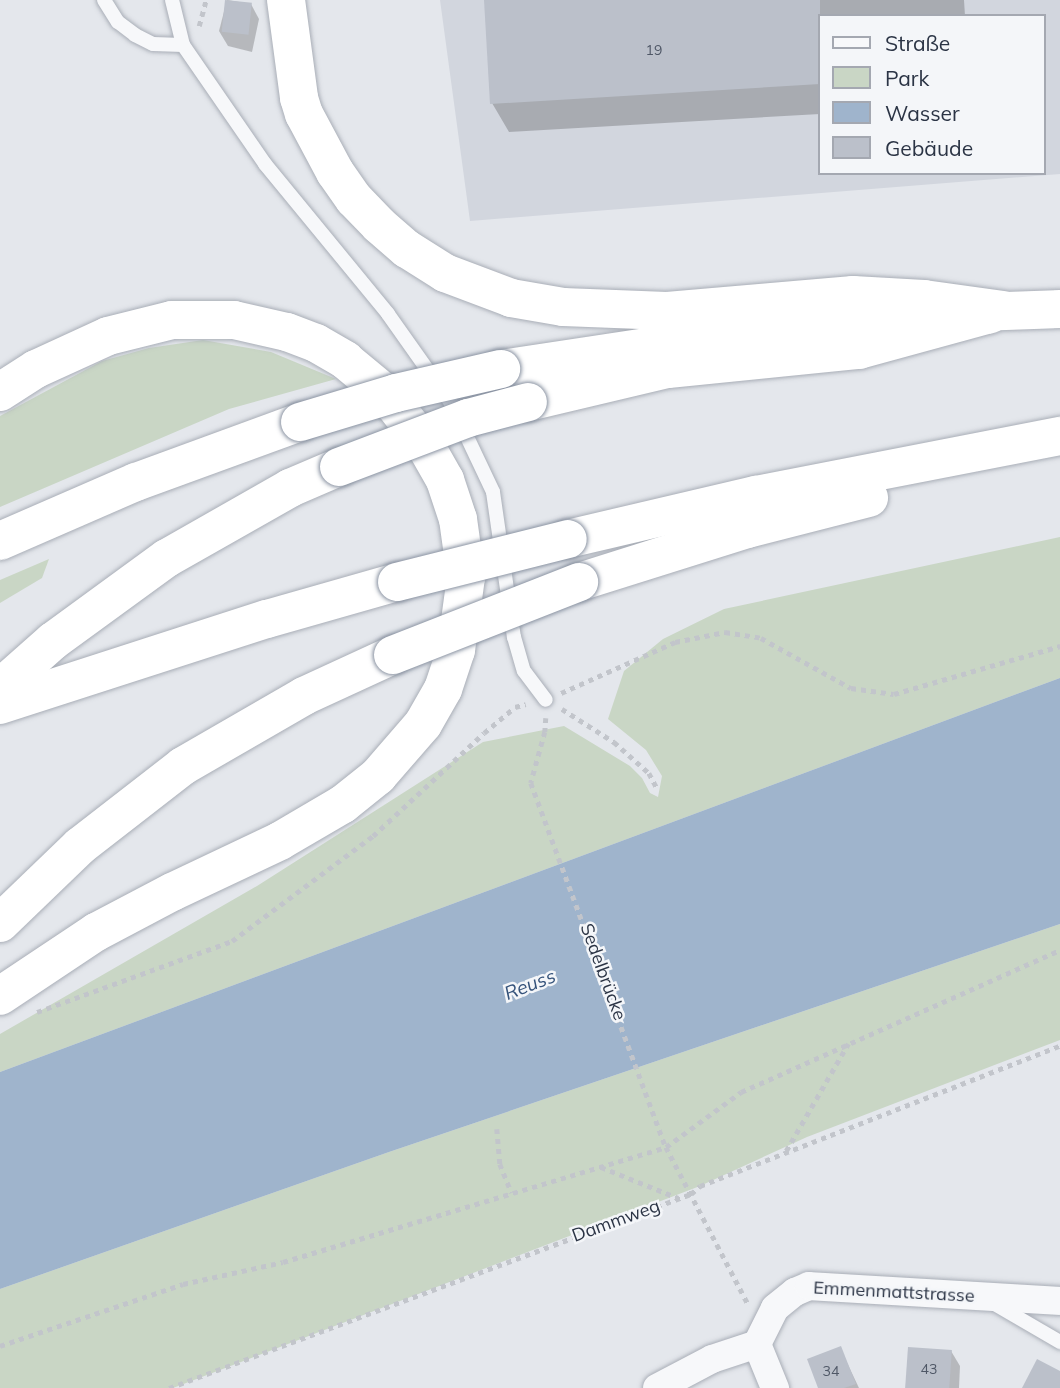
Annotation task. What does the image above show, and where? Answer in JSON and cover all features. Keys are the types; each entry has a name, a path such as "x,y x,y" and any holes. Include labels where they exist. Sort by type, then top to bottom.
{"highway":[{"path":"269,0 274,35 295,81"},
{"path":"286,0 295,81 304,114 335,172 354,199 379,225 407,249 446,273 511,298 563,307 667,310 853,295 924,299 1003,310"},
{"path":"295,81 310,0"},
{"path":"0,541 136,482 300,422 396,393 501,369 706,338 1003,310 1060,309"},
{"path":"0,688 53,641 119,590 211,531 290,488 468,418 668,369 859,350 1003,310"},
{"path":"0,392 36,369 108,336 172,320 234,320 287,332 316,343 345,360 386,394 424,443 445,480 458,519 466,577 456,650 443,688 423,724 378,776 343,804 280,841 172,891 96,932 13,1006"},
{"path":"0,705 254,623 397,582 755,495 1060,436"},
{"path":"0,923 80,846 183,766 304,696 393,655 579,582 747,529 858,500 1060,460"}],"street":[{"name":"Emmenmattstrasse","path":"757,1343 775,1308 795,1292 809,1286 1060,1301"},
{"path":"657,1388 712,1359 757,1343 775,1388"}],"lane":[{"path":"104,0 118,22 135,35 153,44 183,45"},
{"path":"172,0 183,45 265,164 388,314 451,403 493,492 514,637 524,671 546,700"},
{"path":"980,1296 1060,1342"}],"path":[{"path":"13,1006 232,941 373,836 515,707 546,700 614,666 676,642 725,632 761,638 850,688 894,694 1060,646"},
{"path":"546,700 614,742 649,773 657,788"},
{"name":"Sedelbrücke","path":"546,700 545,732 531,783 666,1147 743,1296"},
{"path":"0,1346 183,1284 283,1262 666,1147 741,1091 1060,950"},
{"path":"785,1152 848,1044"},
{"name":"Dammweg","path":"169,1388 691,1194 700,1186 1060,1046"},
{"path":"497,1129 500,1164 512,1193"},
{"path":"600,1167 678,1198"}],"shaded area":[{"path":"440,0 1060,0 1060,174 470,221"}],"green space":[{"path":"203,340 271,352 336,379 229,409 0,507 0,416 102,361 149,348"},
{"path":"1060,537 1060,678 0,1072 0,1034 257,886 483,742 564,726 630,766 642,778 650,793 658,797 662,776 646,750 608,719 624,671 663,639 724,609"},
{"path":"49,559 42,578 0,603 0,580"},
{"path":"1060,924 1060,1040 807,1137 700,1186 173,1388 0,1388 0,1289 389,1152"}],"water":[{"name":"Reuss","path":"1060,678 1060,924 389,1152 0,1289 0,1072"}],"building":[{"path":"225,0 252,3 249,35 222,32"},
{"path":"484,0 820,0 818,84 490,104"},
{"path":"841,1346 856,1384 844,1388 818,1388 807,1359"},
{"path":"908,1347 952,1350 949,1388 905,1388"},
{"path":"1037,1359 1060,1371 1060,1388 1022,1388"}]}
